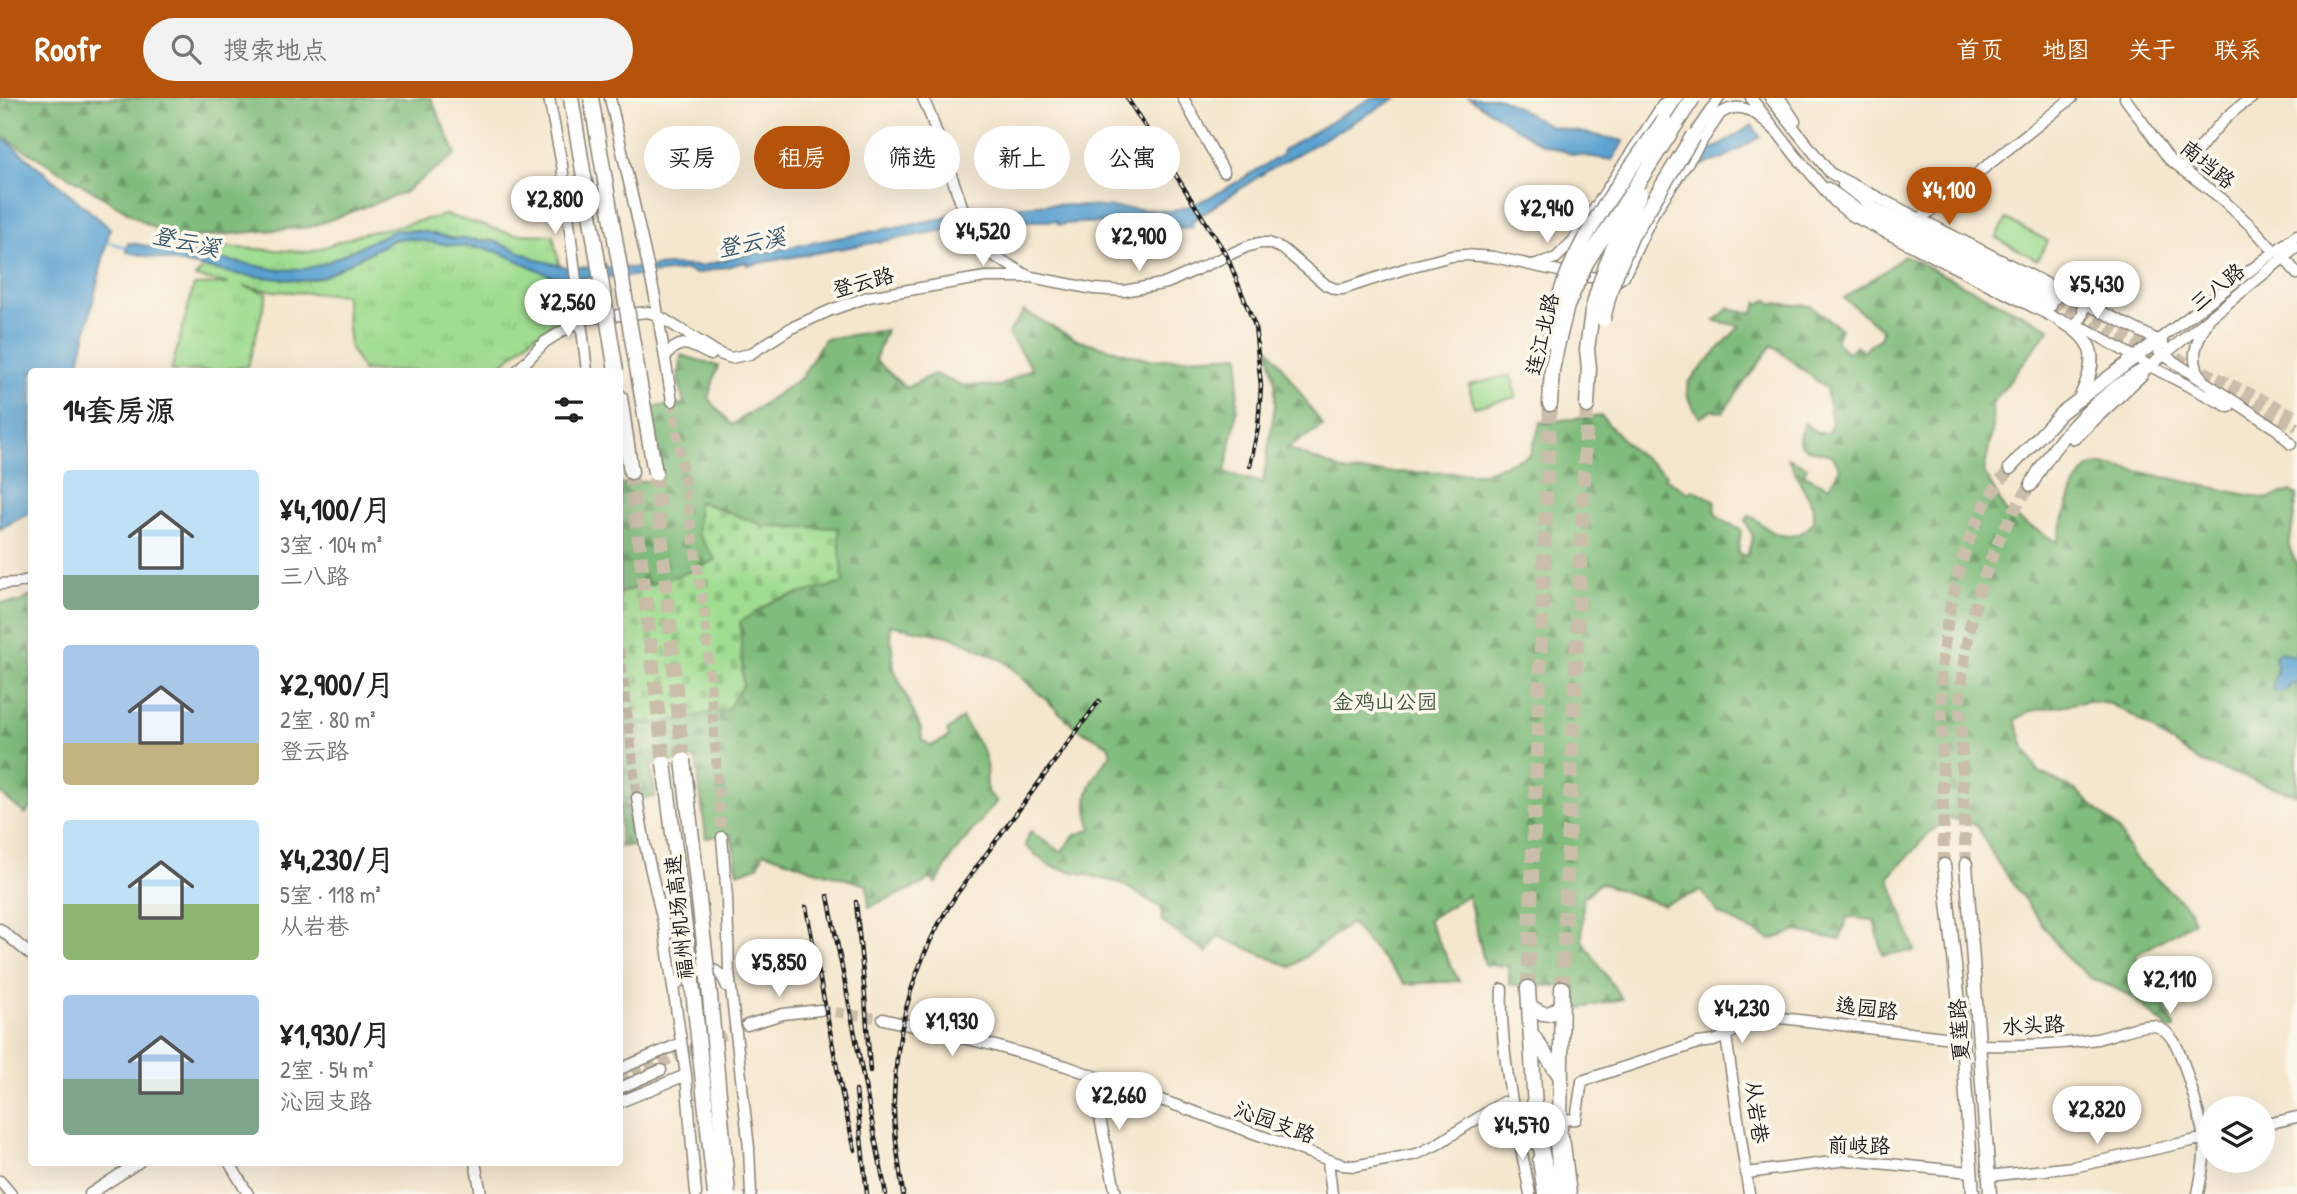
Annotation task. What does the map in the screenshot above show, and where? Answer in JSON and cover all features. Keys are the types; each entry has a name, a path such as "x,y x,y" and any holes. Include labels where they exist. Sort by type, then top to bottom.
{"highway":[{"path":"571,98 615,368"},
{"path":"591,98 655,473"},
{"name":"连江北路","path":"1550,404 1554,342 1586,263 1693,98"},
{"name":"连江北路","path":"1587,406 1587,349 1598,315 1603,272 1642,190 1704,98"},
{"path":"1554,342 1558,300 1574,258 1596,220 1664,120"},
{"path":"1598,315 1631,237 1696,137"},
{"path":"623,417 631,472"},
{"name":"福州机场高速","path":"683,760 729,1194"},
{"name":"福州机场高速","path":"664,763 715,1194"},
{"path":"1528,988 1536,1126 1557,1193"},
{"path":"1557,1193 1562,988"},
{"path":"1529,1004 1543,1014 1549,1014 1562,1005"},
{"path":"1533,1077 1562,1033"},
{"path":"1531,1034 1561,1077"}],"main road":[{"path":"2067,323 2079,332 2091,349 2092,370 2080,398"},
{"path":"2010,468 2061,413 2154,344"},
{"path":"2031,485 2048,457 2085,415 2127,378 2150,366"},
{"name":"夏莲路","path":"1966,864 1990,1194"},
{"name":"夏莲路","path":"1944,865 1973,1194"}],"street":[{"path":"549,98 562,165 587,368"},
{"path":"610,98 654,297 672,401"},
{"path":"923,98 968,226 977,242 989,253 1031,277"},
{"path":"1183,98 1224,172"},
{"path":"1664,120 1677,98"},
{"path":"1531,265 1556,258 1573,240 1664,103 1677,98"},
{"path":"1531,265 1617,281 1623,279 1643,232 1685,166 1696,137 1719,98"},
{"path":"1751,98 1835,202 1857,219 2067,323 2088,330 2295,443"},
{"path":"1770,98 1830,173 1855,195 2054,302 1877,219 1856,208 1815,178"},
{"path":"1780,98 1794,118 1800,137"},
{"path":"1920,219 2072,98"},
{"name":"南垱路","path":"2124,98 2162,151 2222,199 2297,274"},
{"path":"2183,170 2222,123 2252,98"},
{"path":"1696,137 1713,112 1724,107 1744,107 1776,131"},
{"path":"1696,137 1720,114 1735,107"},
{"path":"1830,173 2082,302 2154,344 2172,347"},
{"name":"三八路","path":"2150,366 2211,316 2279,255 2297,235"},
{"path":"1572,274 1567,256 1573,240"},
{"name":"登云路","path":"726,358 750,354 791,328 868,297 976,278 1031,277 1094,289 1124,291 1167,283 1242,249 1264,243 1283,249 1326,285 1335,289 1343,289 1413,266 1458,255 1494,257 1531,265"},
{"name":"三八路","path":"2154,344 2279,255 2297,247"},
{"path":"2067,323 2079,321 2082,316 2082,302"},
{"path":"520,368 545,342 582,319 642,311 657,315 726,358"},
{"path":"2211,316 2197,342 2194,359 2200,375 2213,389"},
{"path":"665,358 673,348 682,344 726,358"},
{"path":"2154,344 2162,355 2295,443"},
{"path":"0,584 28,580"},
{"path":"637,798 664,926 686,1075 696,1194"},
{"path":"722,837 729,971 753,1194"},
{"path":"0,929 28,953"},
{"path":"673,989 687,974 703,969 711,970 718,972 724,979 732,1003"},
{"path":"1502,989 1505,1044 1515,1118 1531,1194"},
{"path":"748,1028 820,1013"},
{"name":"逸园路","path":"1560,1124 1576,1119 1581,1081 1698,1043 1714,1041 1750,1021 1781,1018 1961,1039"},
{"name":"沁园支路","path":"883,1023 969,1045 1028,1055 1328,1161 1354,1166 1417,1154 1436,1145 1503,1102 1515,1118"},
{"name":"水头路","path":"1979,1045 2055,1044 2098,1039 2148,1026 2160,1028 2170,1035 2178,1049 2198,1110"},
{"name":"从岩巷","path":"1726,1036 1749,1194"},
{"path":"623,1068 681,1043"},
{"path":"623,1087 661,1070"},
{"path":"623,1101 686,1075"},
{"path":"1091,1076 1116,1194"},
{"path":"2275,1122 2297,1117"},
{"path":"1515,1118 1537,1146"},
{"path":"1536,1126 1538,1167 1557,1193"},
{"path":"1988,1176 2073,1167 2198,1140"},
{"name":"前岐路","path":"1746,1173 1847,1160 1970,1172"},
{"path":"1328,1161 1332,1194"},
{"path":"90,1194 133,1166"},
{"path":"231,1166 248,1194"},
{"path":"476,1166 481,1194"},
{"path":"1525,1168 1538,1167"},
{"name":"水头路","path":"2198,1194 2201,1173"},
{"path":"0,1181 10,1194"}],"green space":[{"path":"0,98 431,98 456,154 403,193 310,227 172,239 0,135"},
{"path":"446,215 513,234 553,235 564,288 559,319 530,339 498,368 361,368 350,348 345,295 275,291 243,286 267,293 248,366 172,368 194,285 229,284 195,277 222,247 310,252 361,234"},
{"path":"2006,219 2048,241 2037,260 1996,238"},
{"name":"金鸡山公园","path":"1904,255 2050,328 1992,404 1993,427 1984,472 2006,512 2057,542 2078,480 2084,472 2097,465 2118,467 2266,499 2291,491 2297,495 2289,547 2297,565 2297,795 2200,762 2130,714 2110,704 2088,701 2031,711 2015,720 2024,747 2039,772 2077,791 2119,830 2132,856 2190,910 2193,922 2135,956 2163,992 2160,998 2175,1028 2170,1030 2133,998 2090,978 2067,958 1995,859 1977,825 1950,818 1930,832 1889,877 1915,951 1883,955 1874,920 1847,917 1840,940 1797,931 1770,940 1719,914 1701,891 1663,905 1600,883 1583,898 1582,940 1622,999 1577,1009 1576,986 1509,985 1509,966 1485,965 1468,895 1428,920 1459,981 1405,984 1351,923 1291,967 1218,936 1207,953 1162,922 1161,908 1120,883 1050,866 1025,846 1030,831 1061,852 1075,835 1092,829 1087,798 1097,772 1111,754 1108,745 1075,727 1004,661 954,637 890,625 894,669 921,729 922,740 931,746 949,737 947,731 962,718 983,751 986,760 987,792 997,801 954,853 936,884 930,878 925,883 869,907 867,885 764,852 758,866 738,873 731,834 706,838 696,758 651,765 655,797 626,799 629,826 635,845 623,847 623,484 662,479 652,407 684,404 678,377 681,355 718,366 708,398 732,425 802,377 824,339 886,330 875,360 906,388 934,374 960,385 1000,386 1032,368 1008,334 1024,311 1075,339 1150,360 1240,355 1236,417 1225,473 1263,483 1275,405 1275,380 1268,346 1323,426 1287,448 1347,472 1483,473 1530,455 1541,422 1601,416 1633,450 1667,475 1665,478 1689,493 1693,489 1715,501 1714,508 1718,517 1741,530 1738,553 1747,556 1753,536 1745,521 1749,516 1774,533 1786,536 1798,534 1813,522 1813,507 1788,458 1807,467 1804,475 1829,487 1840,468 1832,455 1806,449 1799,443 1804,423 1818,433 1828,433 1832,423 1826,388 1772,345 1723,412 1713,410 1700,418 1688,396 1689,381 1740,326 1715,321 1730,307 1733,310 1753,313 1758,302 1760,304 1768,299 1771,303 1811,306 1841,329 1836,341 1847,352 1857,346 1863,351 1880,338 1882,331 1844,298"},
{"path":"1511,375 1516,397 1474,407 1469,385"},
{"path":"698,501 765,526 838,528 843,583 775,600 740,622 743,685 727,710 651,724 623,720 623,592 686,573 716,560 698,534"},
{"path":"28,598 28,811 25,814 0,793 0,603 20,602"}],"water":[{"path":"1371,98 1396,98 1264,173 1191,222 1193,227 1159,228 1092,223 1059,225 1056,221 998,221 747,265 746,262 696,274 686,270 568,279 558,279 487,249 405,238 393,240 323,277 301,281 241,275 126,252 128,243 280,270 305,269 323,264 395,230 494,241 539,260 566,267 702,266 736,257 944,218 955,211 1050,204 1171,211 1201,201 1228,187 1282,155 1283,150"},
{"path":"1469,98 1501,98 1550,126 1624,141 1612,160 1572,154 1540,143"},
{"path":"1752,125 1760,137 1722,159 1695,167 1705,151 1719,146"},
{"path":"0,139 7,141 110,228 78,368 28,368 28,514 0,529"},
{"path":"2281,652 2297,657 2297,683 2288,685 2285,691 2274,691 2278,666 2275,662 2276,654"}],"waterway":[{"name":"登云溪","path":"106,241 128,248"}],"tunnel":[{"path":"2056,298 2297,416"},
{"path":"2051,306 2165,362"},
{"path":"2227,392 2297,427"},
{"path":"672,401 705,616 722,837"},
{"path":"1528,988 1550,404"},
{"path":"1562,988 1587,406"},
{"path":"1944,865 1941,669 1947,628 1960,566 1974,527 1989,498 2010,468"},
{"path":"631,472 664,763"},
{"path":"655,473 683,760"},
{"path":"1966,864 1960,713 1965,654 1979,593 1989,564 2015,509 2031,485"},
{"path":"623,675 637,798"},
{"path":"820,1010 883,1019"},
{"path":"623,1081 747,1025"}],"railway":[{"path":"1127,98 1227,256 1255,326 1261,386 1258,428 1250,466"},
{"path":"903,1194 894,1122 894,1098 899,1044 919,967 956,895 1099,701"},
{"path":"828,896 886,1194"},
{"path":"856,902 870,1071"},
{"path":"806,907 855,1150"},
{"path":"856,1091 867,1194"}]}
